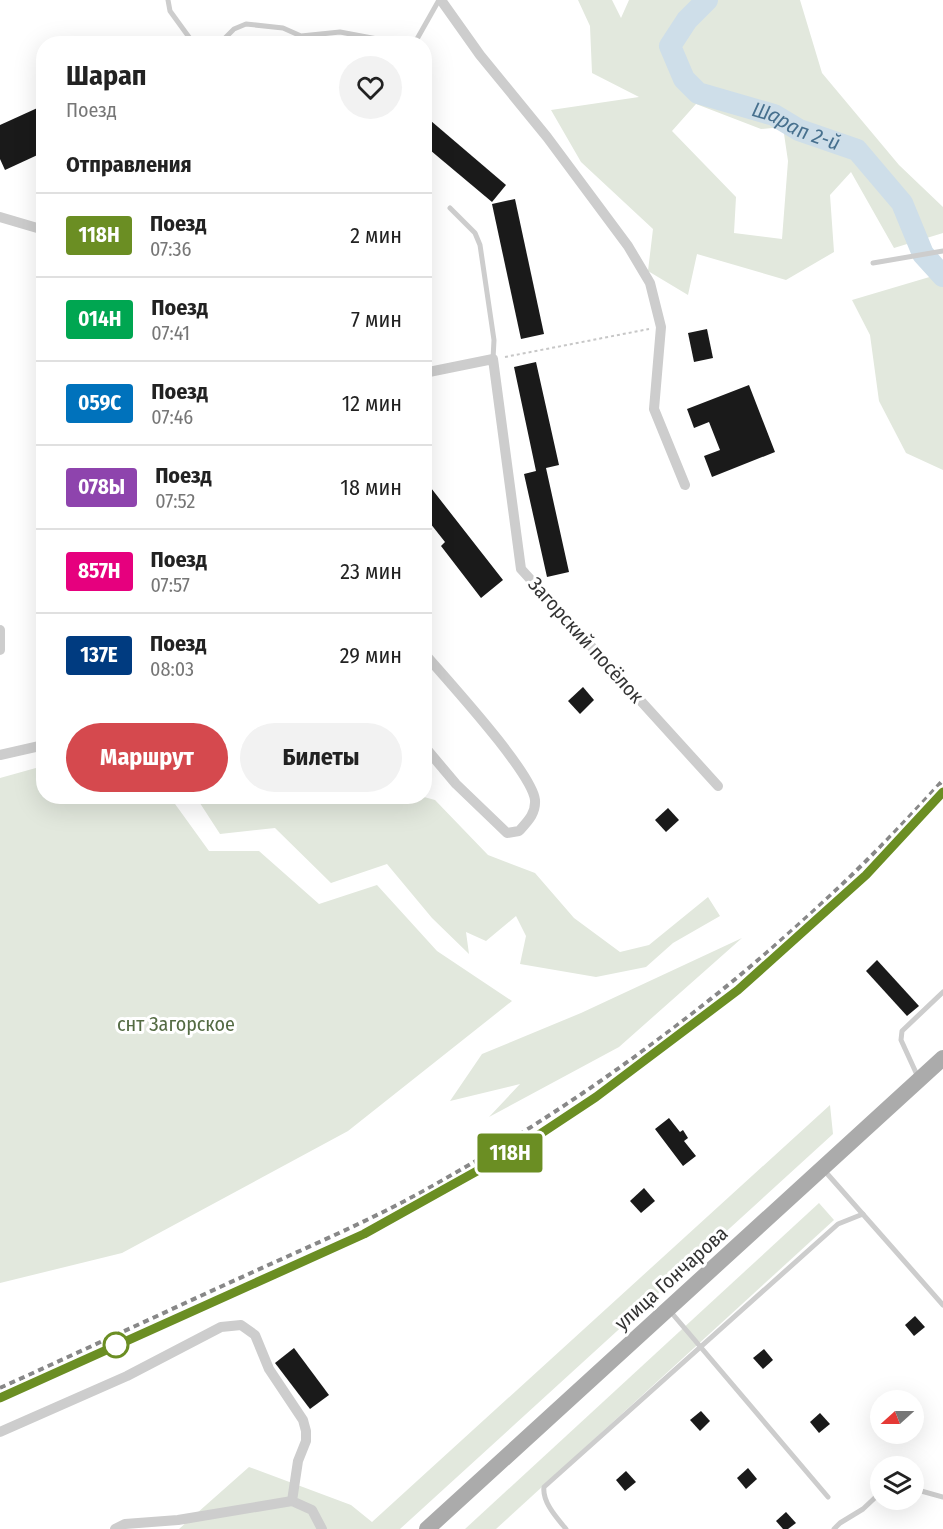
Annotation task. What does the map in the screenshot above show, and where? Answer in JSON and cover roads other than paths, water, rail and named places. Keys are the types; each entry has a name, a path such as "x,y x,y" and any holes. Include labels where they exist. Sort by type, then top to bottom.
{"main road":[{"name":"улица Гончарова","path":"427,1529 943,1058"}],"street":[{"path":"440,0 480,55 547,137 628,246 650,283 661,327 654,409 685,485"},
{"path":"0,217 36,228"},
{"path":"432,371 493,359"},
{"name":"Загорский посёлок","path":"493,359 521,569 718,786"},
{"path":"0,630 0,650"},
{"path":"432,663 524,773 535,801 533,814 519,831 507,833 456,784 432,756"},
{"path":"0,755 36,747"},
{"path":"0,1432 127,1376 220,1327 241,1325 255,1335 264,1360 303,1420 306,1442 297,1461 292,1501"},
{"path":"115,1529 125,1524 178,1521 292,1501 312,1510 322,1529"}],"lane":[{"path":"168,0 170,11 188,36"},
{"path":"419,36 440,0"},
{"path":"227,36 234,29 246,24 284,28 301,36 340,32 362,36"},
{"path":"450,208 476,233 480,245 494,340 493,359"},
{"path":"873,263 943,251"},
{"path":"919,1080 902,1040 902,1030 943,992"},
{"path":"823,1168 943,1305"},
{"path":"566,1529 547,1502 543,1494 544,1487 838,1224 863,1214"},
{"path":"669,1309 828,1497"},
{"path":"924,1492 943,1497"},
{"path":"834,1529 870,1502"}],"waterway":[{"name":"Шарап 2-й","path":"707,0 687,20 670,46 684,79 698,93 774,115 799,130 857,150 902,203 923,254 943,276"}],"railway":[{"path":"0,1388 377,1215 443,1180 512,1139 645,1049 771,949 888,839 943,780"},
{"path":"0,1398 364,1234 522,1146 596,1097 738,990 881,859"}],"train":[{"name":"118Н","path":"0,1398 364,1234 522,1146 596,1097 738,990 866,875 943,792"}],"park label":[{"name":"снт Загорское","path":"176,1024"}]}
